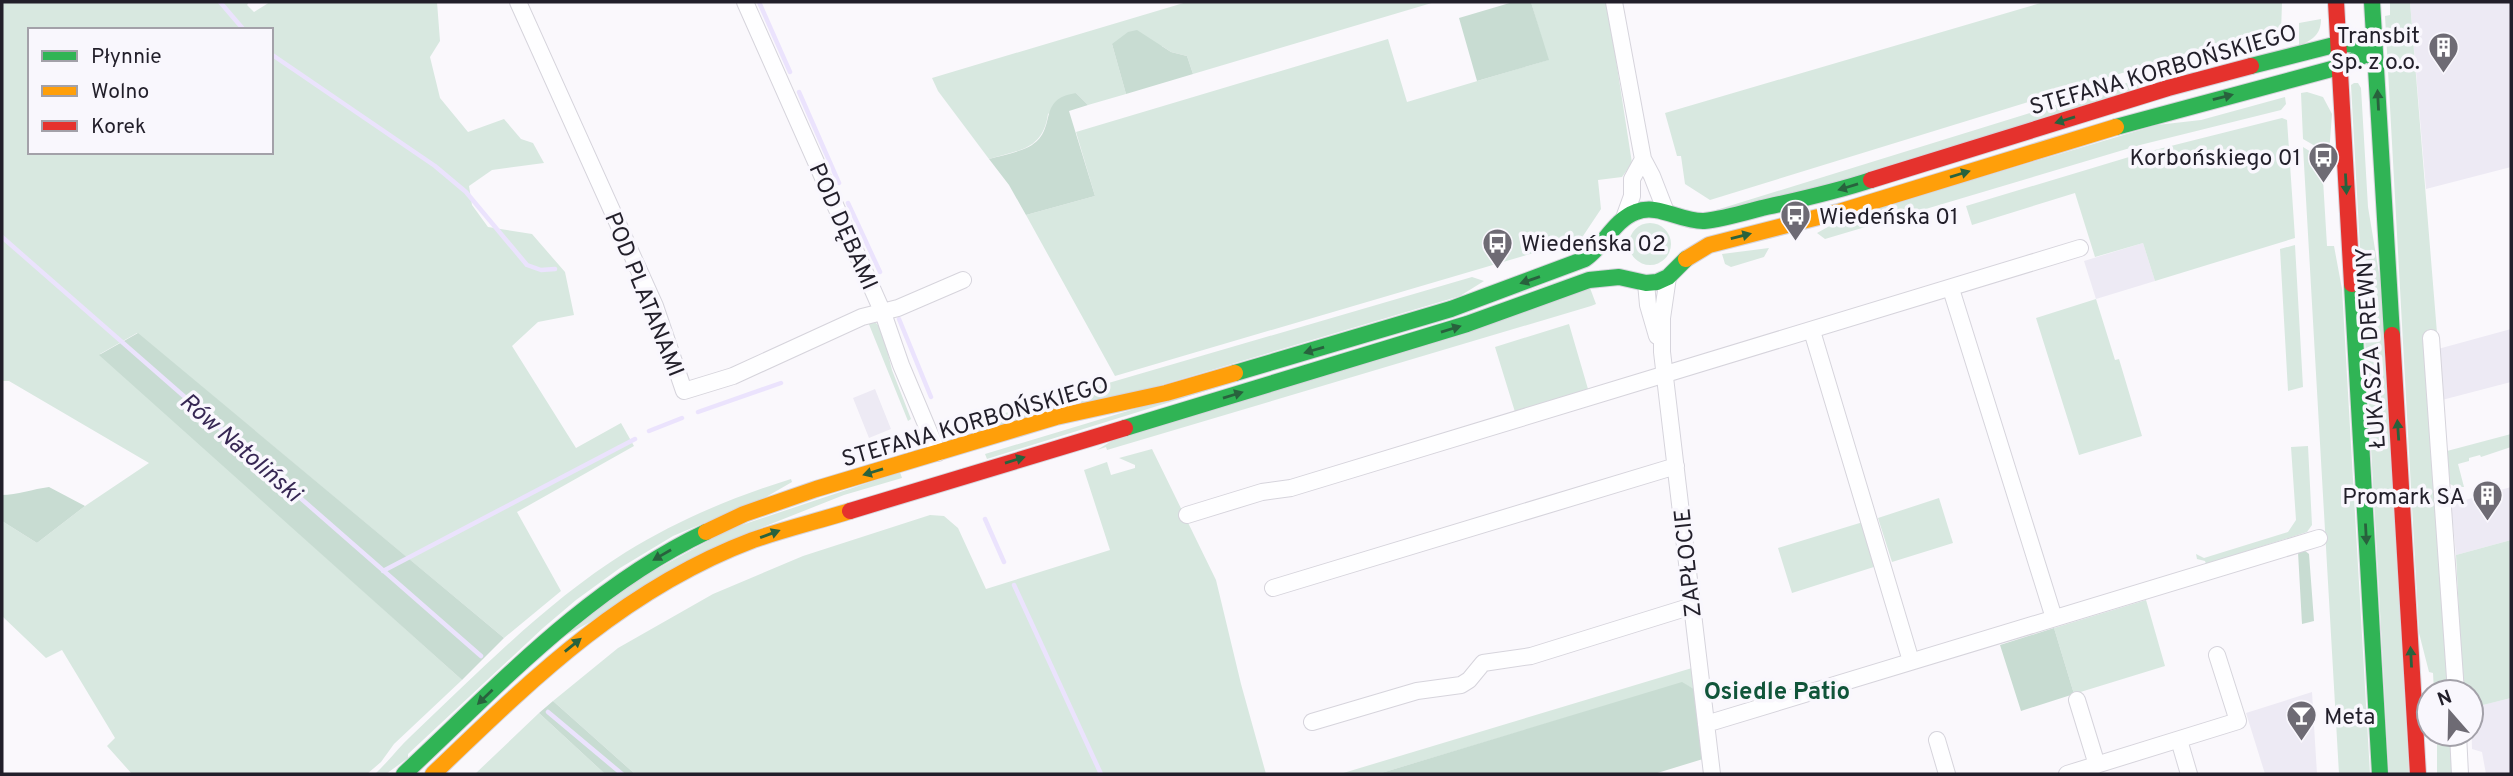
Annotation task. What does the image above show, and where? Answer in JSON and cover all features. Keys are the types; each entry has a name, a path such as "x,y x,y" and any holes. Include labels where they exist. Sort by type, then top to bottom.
{"street":[{"name":"POD PLATANAMI","path":"518,2 655,306 684,391 733,376 862,317 883,313"},
{"name":"POD DĘBAMI","path":"745,2 883,313 901,365 938,453"},
{"path":"1614,2 1643,159 1666,212 1675,218 1685,235 1687,246 1681,265"},
{"name":"ŁUKASZA DREWNY","path":"2336,2 2379,774"},
{"name":"ŁUKASZA DREWNY","path":"2372,2 2418,774"},
{"name":"STEFANA KORBOŃSKIEGO","path":"404,774 560,628 593,601 679,545 744,514 816,489 1056,417 1166,393 1451,309 1586,259 1603,246 1621,222 1641,209 1650,208 1680,219 1704,222 1834,192 2168,88 2338,44 2374,45"},
{"name":"STEFANA KORBOŃSKIEGO","path":"433,774 545,668 607,619 661,584 723,553 764,537 1467,324 1589,280 1668,277 1701,248 1716,243 1842,211 2157,114 2339,67 2361,57 2374,45"},
{"path":"1639,280 1614,255 1613,237 1632,196 1632,179 1643,159"},
{"path":"1187,515 1262,492 1292,488 2080,248"},
{"name":"ZAPŁOCIE","path":"1668,277 1662,318 1662,352 1712,774"},
{"path":"883,313 963,280"},
{"name":"ZAPŁOCIE","path":"1639,280 1662,352"},
{"path":"1951,289 2054,618"},
{"path":"1812,331 1912,661"},
{"path":"2431,338 2455,678"},
{"path":"938,453 950,480"},
{"path":"1273,588 1676,466"},
{"path":"1706,724 2319,538"},
{"path":"1312,722 1409,693 1461,685 1469,680 1483,663 1531,656 1692,607"},
{"path":"2067,774 2238,722 2217,655"},
{"path":"2077,700 2097,765"},
{"path":"1937,740 1947,774"},
{"path":"2179,740 2189,774"},
{"path":"2459,748 2460,774"}],"shaded area":[{"path":"2,2 249,2 247,5 254,12 270,2 437,2 440,41 430,57 440,98 468,132 504,119 521,139 533,143 544,163 492,170 469,186 472,205 488,227 532,234 565,272 574,315 538,322 512,346 576,448 621,423 634,446 517,512 561,591 504,638 137,333 100,354 462,680 394,744 381,762 367,774 132,774 107,746 115,738 62,650 46,658 2,616 2,521 37,543 85,506 149,463 9,381 2,381"},
{"path":"1187,2 1435,2 1193,74 1187,56 1171,52 1162,46 1112,44 1126,94 1088,105 1076,93 1048,114 1041,135 1035,142 1020,150 989,159 938,91 932,78"},
{"path":"1531,2 1607,2 1632,163 1622,177 1598,180 1601,209 1581,239 1115,376 1026,215 1095,196 1076,132 1388,39 1407,102 1548,60"},
{"path":"2044,2 2282,2 2281,33 2210,46 1710,200 1685,184 1681,156 1677,156 1665,113"},
{"path":"2390,2 2410,2 2437,333 2449,678 2433,678 2433,673 2429,672 2419,633 2385,16 2390,15"},
{"path":"2410,2 2511,2 2511,167 2426,189"},
{"path":"2321,19 2315,36 2299,46 2299,23"},
{"path":"2159,73 2162,75 2141,87 1822,187 1713,211"},
{"path":"2358,83 2361,88 2368,207 2380,279 2409,774 2389,774 2351,85"},
{"path":"2301,93 2323,97 2332,114 2329,154 2303,139"},
{"path":"2285,97 2286,104 2281,110 2140,145 1825,239 1817,233 1844,218 2157,125 2201,120"},
{"path":"2282,118 2287,120 2295,238 2155,281 2143,243 2095,257 2075,193 1972,225 1966,206 2139,154"},
{"path":"2303,147 2316,155 2322,163 2327,246 2334,246 2342,289 2370,774 2339,774"},
{"path":"1650,223 1665,229 1671,244 1665,259 1650,265 1635,259 1629,244 1635,229"},
{"path":"2143,243 2155,281 2096,299 2084,261"},
{"path":"2295,245 2303,387 2288,391 2280,249"},
{"path":"1769,248 1764,257 1731,267 1725,264 1722,254"},
{"path":"1585,273 987,459 985,454"},
{"path":"1472,277 1484,281 1460,296 1158,386 978,431 976,425 978,421"},
{"path":"1590,288 1596,304 1591,306 1107,450 1106,447 1097,450 1118,437"},
{"path":"2096,299 2115,360 2119,359 2142,436 2079,455 2036,318"},
{"path":"868,322 876,323 882,329 892,370 911,419 908,421"},
{"path":"1569,324 1588,389 1515,412 1495,347"},
{"path":"2511,329 2511,382 2442,400 2438,349"},
{"path":"875,389 891,429 869,438 853,398"},
{"path":"2511,434 2511,447 2469,458 2469,461 2458,464 2464,487 2450,484 2447,451"},
{"path":"2308,446 2312,525 2307,532 2206,564 2205,561 2197,559 2196,554 2204,558 2288,532 2296,520 2291,447"},
{"path":"1152,449 1216,580 1266,774 635,774 553,701 618,648 713,594 803,556 930,515 944,516 958,528 986,589 1110,550 1084,470 1107,462 1111,475 1135,468 1135,465 1119,458"},
{"path":"900,472 902,478 844,495 753,531 556,641 635,581 730,529"},
{"path":"791,479 792,482 766,497 673,536 620,568 543,628 408,754 408,758 386,774 375,774 514,639 597,572 646,540 686,520"},
{"path":"2511,487 2511,540 2456,555 2451,504"},
{"path":"1939,498 1953,543 1892,562 1878,518"},
{"path":"1863,522 1877,566 1792,593 1778,548"},
{"path":"2511,540 2511,698 2485,704 2485,678 2462,678 2456,555"},
{"path":"2146,600 2165,666 2074,694 2054,628"},
{"path":"1692,668 1694,689 1682,683 1378,774 1340,774"},
{"path":"2312,692 2317,774 2265,774 2246,713"},
{"path":"2511,698 2511,774 2486,774 2482,752 2472,749 2485,748 2485,704"},
{"path":"539,713 605,774 475,774"},
{"path":"2437,748 2453,748 2454,774 2437,774"}],"green space":[{"path":"1513,2 1531,2 1549,60 1477,81 1459,18"},
{"path":"1137,30 1171,52 1187,56 1193,74 1126,94 1112,44 1128,32"},
{"path":"1076,93 1088,105 1069,111 1095,196 1026,215 1009,185 989,159 1032,145 1044,131 1056,101"},
{"path":"138,333 504,638 462,680 99,355"},
{"path":"49,487 85,506 37,543 2,521 2,495"},
{"path":"2304,550 2309,554 2314,621 2302,624 2298,552"},
{"path":"2054,628 2074,694 2021,711 2000,645"},
{"path":"1682,682 1694,689 1703,759 1654,774 1378,774"},
{"path":"553,701 635,774 605,774 539,713"}],"waterway":[{"path":"220,2 242,28"},
{"path":"759,2 790,72"},
{"path":"273,55 435,166 466,192 527,265 541,270 555,269"},
{"path":"799,92 839,183"},
{"path":"848,203 880,272"},
{"name":"Rów Natoliński","path":"2,237 481,656"},
{"path":"899,319 931,397"},
{"path":"698,412 781,383"},
{"path":"649,431 682,418"},
{"path":"383,571 635,439"},
{"path":"985,519 1004,562"},
{"path":"1014,585 1101,774"},
{"name":"Rów Natoliński","path":"548,712 622,774"}],"traffic: fast":[{"path":"2372,2 2392,335"},
{"path":"2251,66 2338,44 2374,45"},
{"path":"2116,127 2339,67 2367,54 2374,45"},
{"path":"1235,373 1451,309 1585,259 1621,221 1636,212 1661,211 1704,221 1816,196 1871,180"},
{"path":"1125,428 1467,324 1589,280 1619,277 1646,283 1657,282 1668,277 1686,259"},
{"path":"2352,284 2380,774"},
{"path":"404,774 546,641 583,610 622,581 706,532"}],"traffic: slow":[{"path":"1686,259 1709,245 1842,211 2116,127"},
{"path":"706,532 744,514 816,489 1056,417 1166,393 1235,373"},
{"path":"433,774 506,705 581,640 662,584 706,560 753,540 850,511"}],"traffic: jam":[{"path":"2336,2 2352,284"},
{"path":"1871,180 2168,88 2251,66"},
{"path":"2392,335 2418,774"},
{"path":"850,511 1125,428"}],"place":[{"name":"Transbit Sp. z o.o.","path":"2443,75"},
{"name":"Korbońskiego 01","path":"2324,184"},
{"name":"Wiedeńska 01","path":"1796,243"},
{"name":"Wiedeńska 02","path":"1498,270"},
{"name":"Promark SA","path":"2488,523"},
{"name":"Meta","path":"2301,743"}],"district":[{"name":"Osiedle Patio","path":"1777,691"}]}
